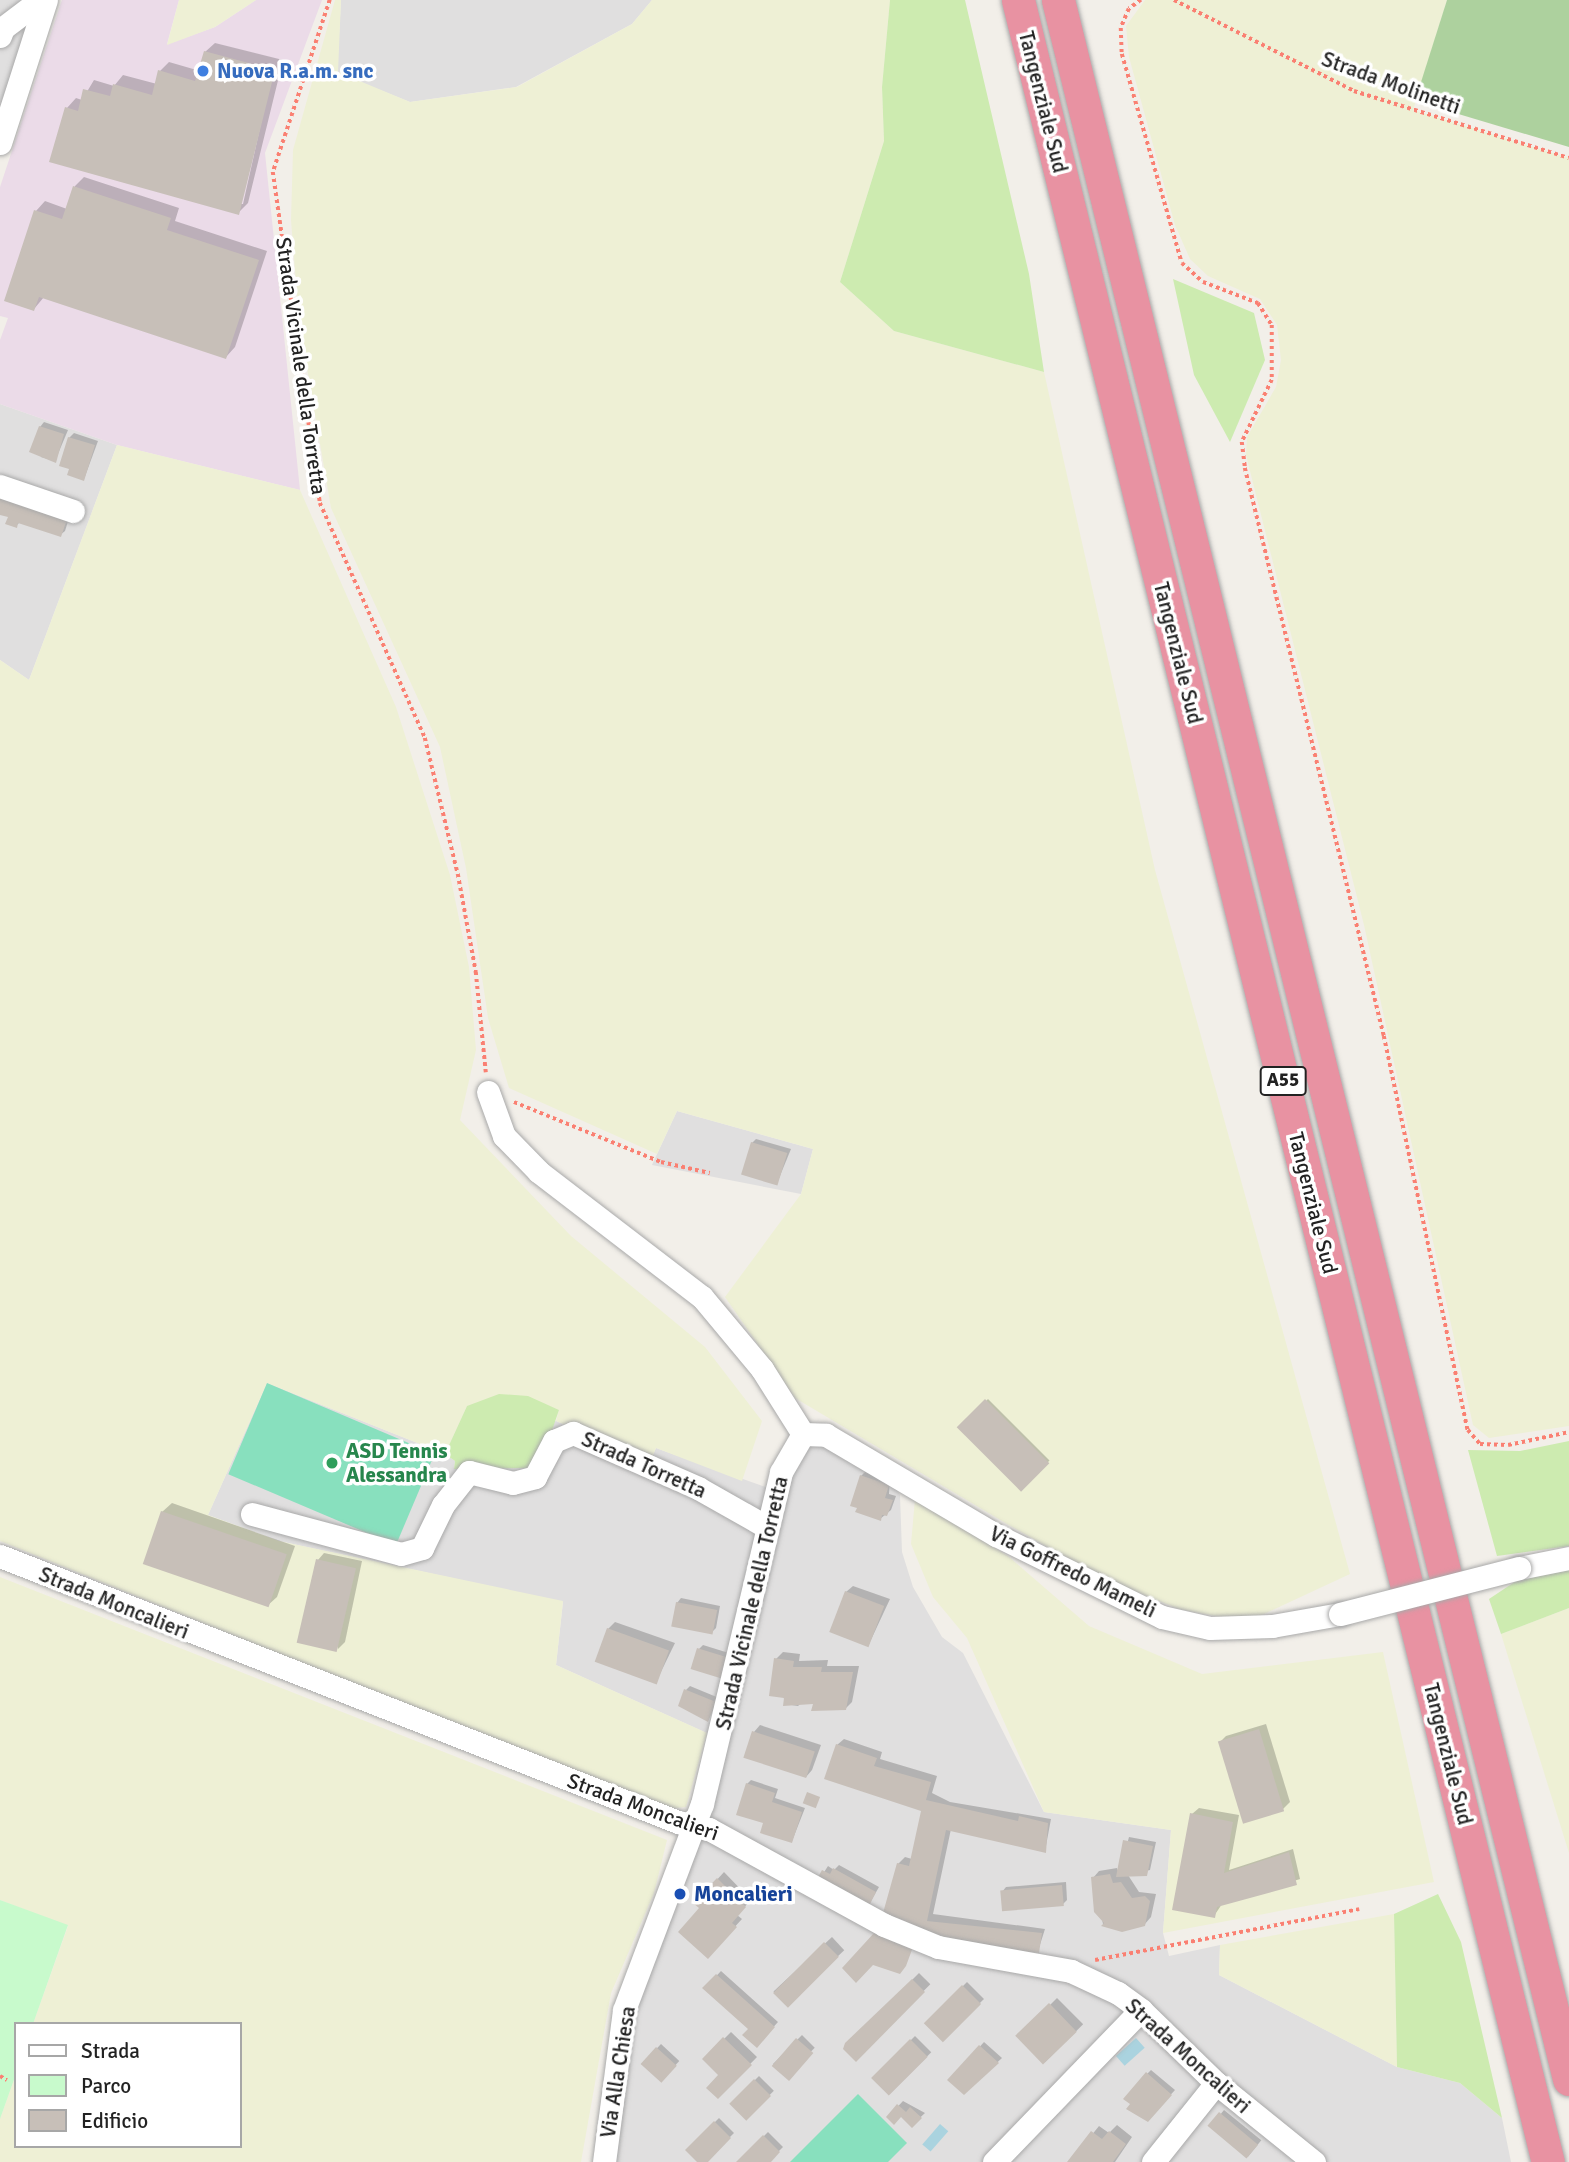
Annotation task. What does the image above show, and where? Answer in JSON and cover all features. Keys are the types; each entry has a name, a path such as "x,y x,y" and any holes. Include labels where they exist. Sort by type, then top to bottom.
{"highway":[{"name":"Tangenziale Sud","path":"1018,0 1548,2162"},
{"name":"Tangenziale Sud","path":"1058,0 1569,2079"}],"street":[{"path":"0,36 3,28 40,0"},
{"path":"0,143 47,0"},
{"path":"0,486 73,512"},
{"path":"488,1092 505,1136 540,1172 702,1297 762,1369 803,1434"},
{"name":"Strada Torretta","path":"252,1514 401,1554 422,1548 443,1505 469,1472 513,1483 535,1477 554,1441 573,1433 698,1488 767,1527"},
{"name":"Strada Vicinale della Torretta","path":"693,1825 720,1739 781,1472 803,1434"},
{"name":"Via Goffredo Mameli","path":"803,1434 826,1435 996,1535 1162,1617 1210,1628 1272,1626 1340,1614 1519,1568 1569,1558"},
{"name":"Strada Moncalieri","path":"0,1556 709,1829 884,1925 938,1947 1071,1971 1118,1993 1141,2010 1216,2083 1303,2159"},
{"name":"Via Alla Chiesa","path":"604,2162 624,2010 693,1825"},
{"path":"994,2162 1141,2010"},
{"path":"1153,2162 1216,2083"}],"path":[{"name":"Strada Vicinale della Torretta","path":"330,0 273,172 316,476 320,503 425,738 471,948 488,1092"},
{"path":"1141,0 1129,9 1121,28 1122,54 1182,263 1202,282 1258,303 1272,325 1272,380 1242,442 1245,468 1384,1035 1468,1430 1480,1444 1508,1445 1569,1432"},
{"name":"Strada Molinetti","path":"1174,0 1354,91 1569,158"},
{"path":"488,1092 661,1162 709,1173"},
{"path":"1071,1971 1096,1959 1359,1909"},
{"path":"0,2076 7,2080"}],"shaded area":[{"path":"0,0 38,0 0,117"},
{"path":"62,0 179,0 167,44 215,27 256,0 322,0 265,153 300,490 117,445 0,404 0,340 8,318 0,316 0,187"},
{"path":"341,0 652,0 632,24 516,87 410,102 337,73"},
{"path":"0,404 117,445 29,680 0,660"},
{"path":"677,1111 813,1149 801,1194 652,1165"},
{"path":"267,1383 445,1454 455,1461 454,1468 481,1467 556,1421 650,1462 656,1448 785,1494 794,1467 813,1442 831,1447 892,1482 900,1495 902,1552 913,1587 942,1637 963,1653 1044,1812 1171,1830 1163,1933 1169,1956 1220,1945 1219,1975 1397,2067 1460,2083 1502,2118 1511,2162 604,2162 624,2010 720,1739 556,1665 563,1602 279,1541 208,1515"}],"green space":[{"path":"179,0 256,0 215,27 167,45"},
{"path":"335,0 341,0 338,72 410,102 517,87 632,24 652,0 890,0 882,87 884,141 840,282 894,331 1044,372 1155,870 1350,1574 1247,1622 1179,1609 1102,1578 1007,1524 795,1398 725,1297 801,1194 813,1149 677,1111 657,1154 509,1088 488,1018 466,868 440,747 331,508 299,321 291,220 293,150"},
{"path":"890,0 965,0 1029,274 1044,372 894,331 840,282 884,141 882,87"},
{"path":"1145,0 1447,0 1413,110 1569,158 1569,1426 1489,1438 1473,1425 1364,925 1246,455 1247,437 1276,387 1281,360 1277,325 1260,299 1208,276 1190,259 1175,225 1129,57 1126,26"},
{"path":"1447,0 1569,0 1569,147 1415,101"},
{"path":"1173,279 1254,313 1265,360 1230,442 1194,375"},
{"path":"117,445 300,490 396,707 450,875 469,967 476,1050 460,1120 571,1236 705,1347 762,1421 742,1481 656,1448 650,1462 556,1421 559,1410 544,1404 467,1406 445,1454 267,1383 208,1515 279,1541 563,1601 556,1665 707,1733 686,1807 664,1809 0,1541 0,660 29,680"},
{"name":"ASD Tennis Alessandra","path":"267,1383 435,1454 396,1545 228,1474"},
{"path":"499,1394 528,1396 559,1410 548,1442 530,1468 454,1469 455,1461 445,1454 467,1406"},
{"path":"1569,1441 1569,1546 1497,1556 1468,1450 1520,1451"},
{"path":"915,1499 1008,1556 1089,1626 1202,1674 1383,1652 1434,1882 1163,1933 1171,1830 1044,1812 967,1638 933,1597 911,1544"},
{"path":"1569,1569 1569,1608 1501,1634 1489,1599 1525,1575"},
{"path":"0,1577 667,1840 654,1893 611,1993 581,2162 0,2162 0,2119 14,2080 14,2148 242,2148 242,2022 34,2022 68,1926 0,1900"},
{"path":"1569,1608 1569,1853 1501,1634"},
{"path":"1438,1894 1461,1942 1502,2118 1460,2083 1397,2067 1394,1914"},
{"path":"0,1900 68,1925 34,2022 14,2022 14,2080 0,2119"},
{"path":"1394,1914 1397,2067 1219,1975 1220,1945"},
{"path":"858,2094 907,2143 888,2162 790,2162"}],"water":[{"path":"1136,2038 1145,2048 1125,2066 1116,2056"},
{"path":"940,2124 948,2131 931,2152 922,2144"}],"building":[{"path":"204,51 275,70 239,215 49,162 65,107 78,111 83,89 110,96 113,84 152,95 158,70 195,81"},
{"path":"73,186 171,218 167,230 259,260 226,359 39,297 34,311 4,301 34,210 62,219"},
{"path":"39,426 64,434 56,463 29,452"},
{"path":"68,437 95,445 84,481 67,475 69,469 59,466"},
{"path":"0,499 67,519 61,537 18,523 17,528 5,524 8,517 0,515"},
{"path":"751,1142 787,1153 777,1186 741,1175"},
{"path":"985,1399 1049,1463 1021,1492 957,1427"},
{"path":"860,1475 889,1485 885,1498 893,1500 887,1516 882,1515 881,1521 855,1512 857,1508 850,1506"},
{"path":"161,1511 287,1554 269,1607 143,1564"},
{"path":"316,1559 356,1568 337,1652 297,1643"},
{"path":"845,1591 884,1606 868,1647 829,1632"},
{"path":"676,1602 717,1610 712,1635 671,1627"},
{"path":"607,1628 669,1651 657,1684 595,1662"},
{"path":"697,1648 730,1658 723,1679 691,1669"},
{"path":"774,1658 794,1661 793,1667 822,1667 821,1672 853,1672 846,1710 811,1711 813,1704 783,1706 784,1698 769,1696"},
{"path":"684,1689 716,1702 708,1722 678,1706"},
{"path":"1259,1729 1284,1811 1243,1824 1218,1742"},
{"path":"752,1731 815,1751 806,1778 743,1758"},
{"path":"836,1744 877,1758 874,1766 931,1782 926,1800 1018,1821 1019,1816 1048,1823 1046,1853 946,1830 927,1921 1042,1933 1039,1953 942,1944 883,1913 897,1863 909,1866 921,1811 824,1779"},
{"path":"746,1783 775,1793 772,1802 802,1812 792,1843 760,1833 763,1823 736,1815"},
{"path":"807,1792 820,1797 816,1808 803,1803"},
{"path":"1190,1813 1233,1822 1224,1873 1289,1852 1297,1885 1217,1907 1215,1918 1172,1910"},
{"path":"1123,1840 1153,1846 1147,1876 1116,1877"},
{"path":"833,1868 876,1892 867,1910 816,1881 822,1870 830,1874"},
{"path":"1110,1874 1113,1883 1121,1882 1132,1898 1145,1896 1150,1901 1145,1926 1122,1932 1101,1926 1104,1923 1094,1912 1091,1877"},
{"path":"717,1878 746,1907 732,1923 737,1927 708,1959 678,1932 699,1908 693,1903"},
{"path":"1062,1885 1064,1906 1002,1911 1000,1890"},
{"path":"874,1933 913,1947 900,1974 873,1965 856,1983 842,1968"},
{"path":"824,1942 839,1957 788,2008 773,1993"},
{"path":"716,1974 775,2027 757,2048 742,2035 748,2029 702,1988"},
{"path":"912,1979 925,1992 856,2062 843,2049 845,2043"},
{"path":"962,1985 981,2004 943,2042 924,2023"},
{"path":"1049,2003 1077,2032 1043,2064 1015,2036"},
{"path":"723,2037 752,2065 718,2099 706,2088 718,2075 702,2059"},
{"path":"796,2038 813,2053 789,2081 772,2066"},
{"path":"910,2039 928,2057 889,2096 871,2078"},
{"path":"979,2045 999,2063 964,2095 947,2080"},
{"path":"656,2047 677,2066 661,2083 641,2064"},
{"path":"1146,2072 1172,2095 1148,2122 1126,2109 1130,2104 1123,2099"},
{"path":"754,2079 771,2096 746,2121 729,2104"},
{"path":"897,2104 906,2112 910,2107 922,2118 912,2128 901,2117 894,2125 886,2117"},
{"path":"1219,2112 1258,2145 1246,2159 1207,2126"},
{"path":"714,2121 731,2138 708,2162 697,2162 685,2150"},
{"path":"1091,2131 1102,2139 1109,2131 1126,2144 1113,2162 1067,2162"},
{"path":"763,2135 780,2152 771,2162 736,2162"}],"place":[{"name":"Nuova R.a.m. snc","path":"203,71"},
{"name":"ASD Tennis Alessandra","path":"332,1463"},
{"name":"Moncalieri","path":"680,1894"}]}
